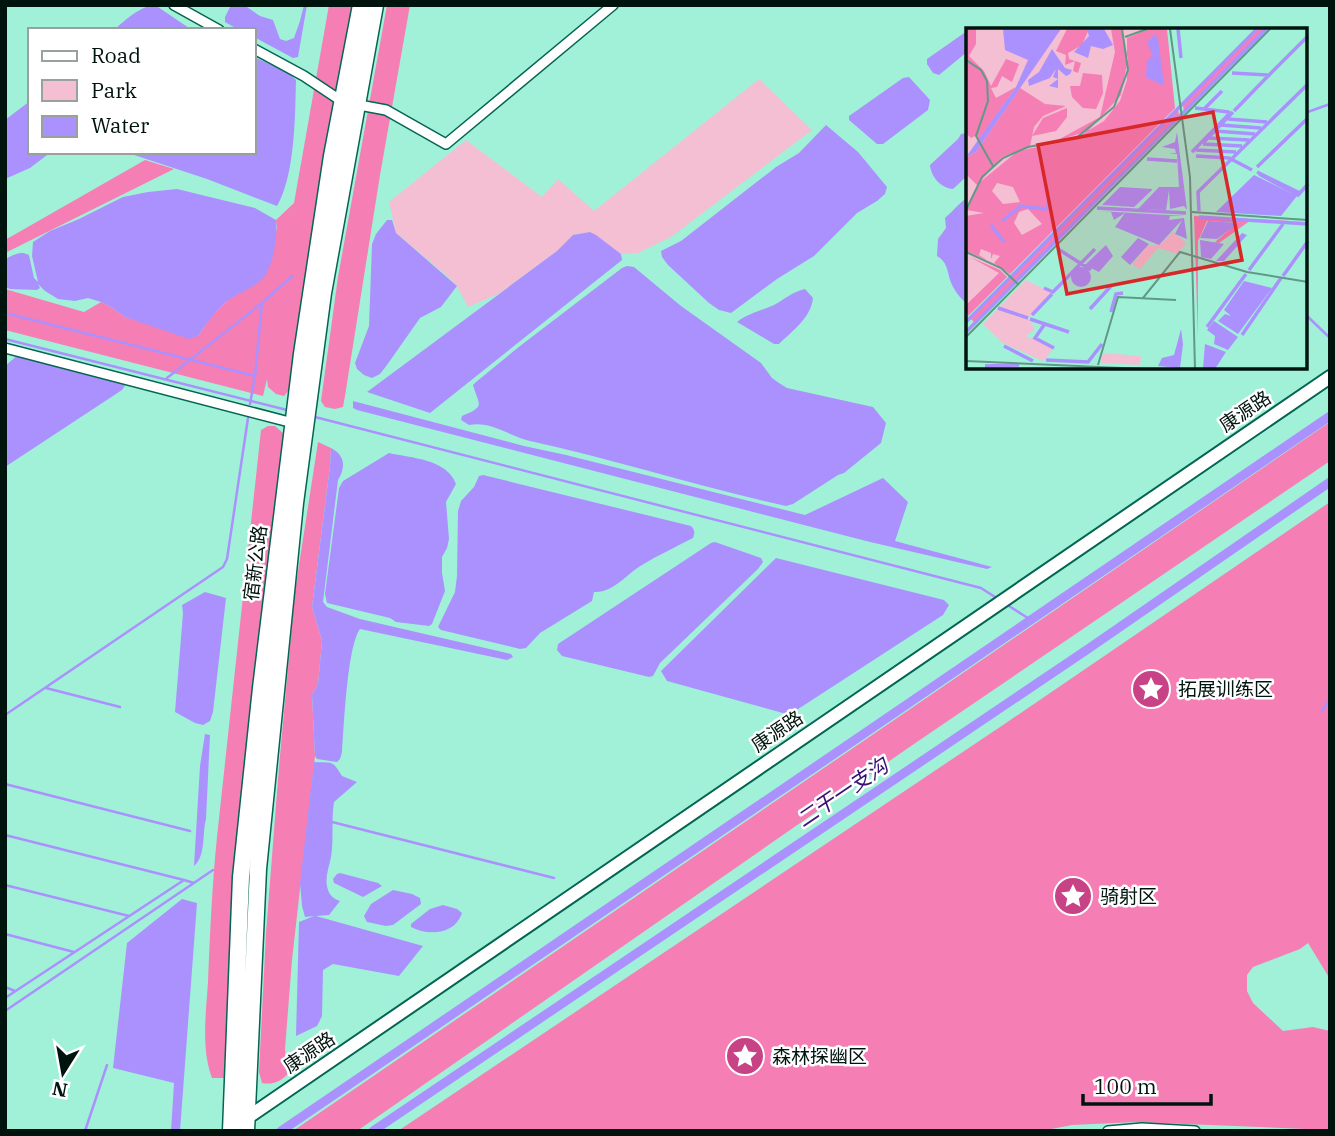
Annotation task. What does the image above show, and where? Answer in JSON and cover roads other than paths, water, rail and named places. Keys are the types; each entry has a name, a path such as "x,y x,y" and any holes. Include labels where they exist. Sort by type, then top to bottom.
{"highway":[{"name":"宿新公路","path":"350,103 361,5"},
{"name":"宿新公路","path":"246,1124 258,869 295,503 302,354 332,156 350,103 375,5"},
{"name":"宿新公路","path":"231,1131 241,877 261,688 299,425"}],"street":[{"path":"174,5 215,28"},
{"path":"256,50 350,103 386,110 446,144 613,5"},
{"path":"5,348 299,425"},
{"name":"康源路","path":"231,1131 246,1124 1330,377"},
{"path":"1108,1131 1142,1128 1195,1131"}],"water":[{"path":"155,5 189,28 116,28 147,7"},
{"path":"231,5 244,5 260,16 273,20 280,39 286,41 294,38 304,5 307,5 298,57 293,58 256,38 256,28 236,28 225,22"},
{"path":"966,32 966,53 939,75 933,73 927,59"},
{"path":"256,58 289,73 296,80 291,162 277,206 131,154 256,154"},
{"path":"909,77 930,100 928,110 883,144 877,144 849,120 849,116 903,78"},
{"path":"28,103 28,154 48,154 30,168 5,179 5,120"},
{"path":"826,125 858,152 887,187 885,194 857,213 814,256 731,313 719,310 668,265 661,251 681,241 776,167 799,153"},
{"path":"966,133 966,177 953,189 944,187 932,174 930,165 961,134"},
{"path":"177,189 255,208 276,220 274,254 264,277 226,302 198,336 189,339 125,317 111,307 88,298 75,301 58,299 38,284 40,288 37,290 5,287 5,259 20,253 29,255 34,278 38,282 32,256 33,242 50,231 123,197"},
{"path":"966,199 966,303 955,290 945,263 937,256 938,239 946,228 945,218"},
{"path":"387,220 392,220 396,233 457,286 441,307 420,318 380,374 372,378 357,369 355,363 369,326 372,244"},
{"path":"590,232 621,254 622,260 430,413 367,392 557,251 573,235"},
{"path":"627,266 634,267 681,306 761,363 772,378 787,388 873,407 886,423 881,443 844,473 786,506 522,439 493,427 469,425 461,420 462,416 479,405 473,385 476,382"},
{"path":"805,289 813,298 809,312 779,344 774,344 737,322 796,292"},
{"path":"19,354 126,384 122,390 5,467 5,366"},
{"path":"353,401 805,515 883,478 908,502 895,541 992,567 987,569 870,542 357,410 353,408"},
{"path":"331,448 339,454 343,466 338,480 323,602 327,607 360,619 511,654 513,657 507,660 360,629 352,652 342,752 337,762 317,759 315,756 312,695 318,684 322,641 312,607"},
{"path":"389,453 437,465 445,469 456,484 446,502 449,539 442,557 445,591 429,626 396,622 390,618 327,603 325,594 339,488 343,481"},
{"path":"479,476 691,526 694,536 642,565 614,586 594,592 592,601 540,633 526,648 520,649 441,630 438,627 455,592 458,511 461,501 474,487"},
{"path":"715,542 761,558 763,562 660,663 653,676 562,656 557,650 558,644"},
{"path":"776,558 944,600 949,605 943,615 792,713 783,713 667,681 661,671"},
{"path":"205,592 226,598 213,712 210,721 203,725 175,712 182,605"},
{"path":"205,734 210,735 206,819 202,851 194,866 200,766"},
{"path":"314,762 332,763 342,776 357,782 334,802 332,850 326,881 330,894 340,901 329,915 316,916 423,946 399,976 333,964 323,970 322,1016 317,1026 296,1036 299,922 314,916 305,917 300,883"},
{"path":"340,873 382,886 363,897 334,883 333,879"},
{"path":"393,890 420,898 421,904 393,925 367,922 364,916 371,904"},
{"path":"182,899 197,903 180,1131 171,1131 174,1083 113,1068 127,943"},
{"path":"443,905 462,913 453,926 440,932 425,932 411,927 411,924 430,909"}],"waterway":[{"path":"1307,112 1330,104"},
{"path":"167,378 292,276"},
{"path":"250,404 262,303"},
{"path":"5,313 255,376"},
{"path":"1307,316 1330,338"},
{"path":"5,339 287,410"},
{"path":"281,1131 1330,416"},
{"path":"315,417 981,588 995,597"},
{"path":"5,715 223,567 227,559 248,418"},
{"name":"二干一支沟","path":"373,1131 1088,649 1330,482"},
{"path":"1009,606 1031,620"},
{"path":"46,688 120,707"},
{"path":"1322,711 1330,699"},
{"path":"5,784 190,831"},
{"path":"332,822 554,878"},
{"path":"5,835 184,880"},
{"path":"5,1011 213,870"},
{"path":"5,998 184,880 194,883"},
{"path":"5,885 129,916"},
{"path":"5,934 74,952"},
{"path":"5,987 15,991"},
{"path":"85,1131 107,1065"}],"place":[{"name":"拓展训练区","path":"1151,689"},
{"name":"骑射区","path":"1073,896"},
{"name":"森林探幽区","path":"745,1056"}]}
